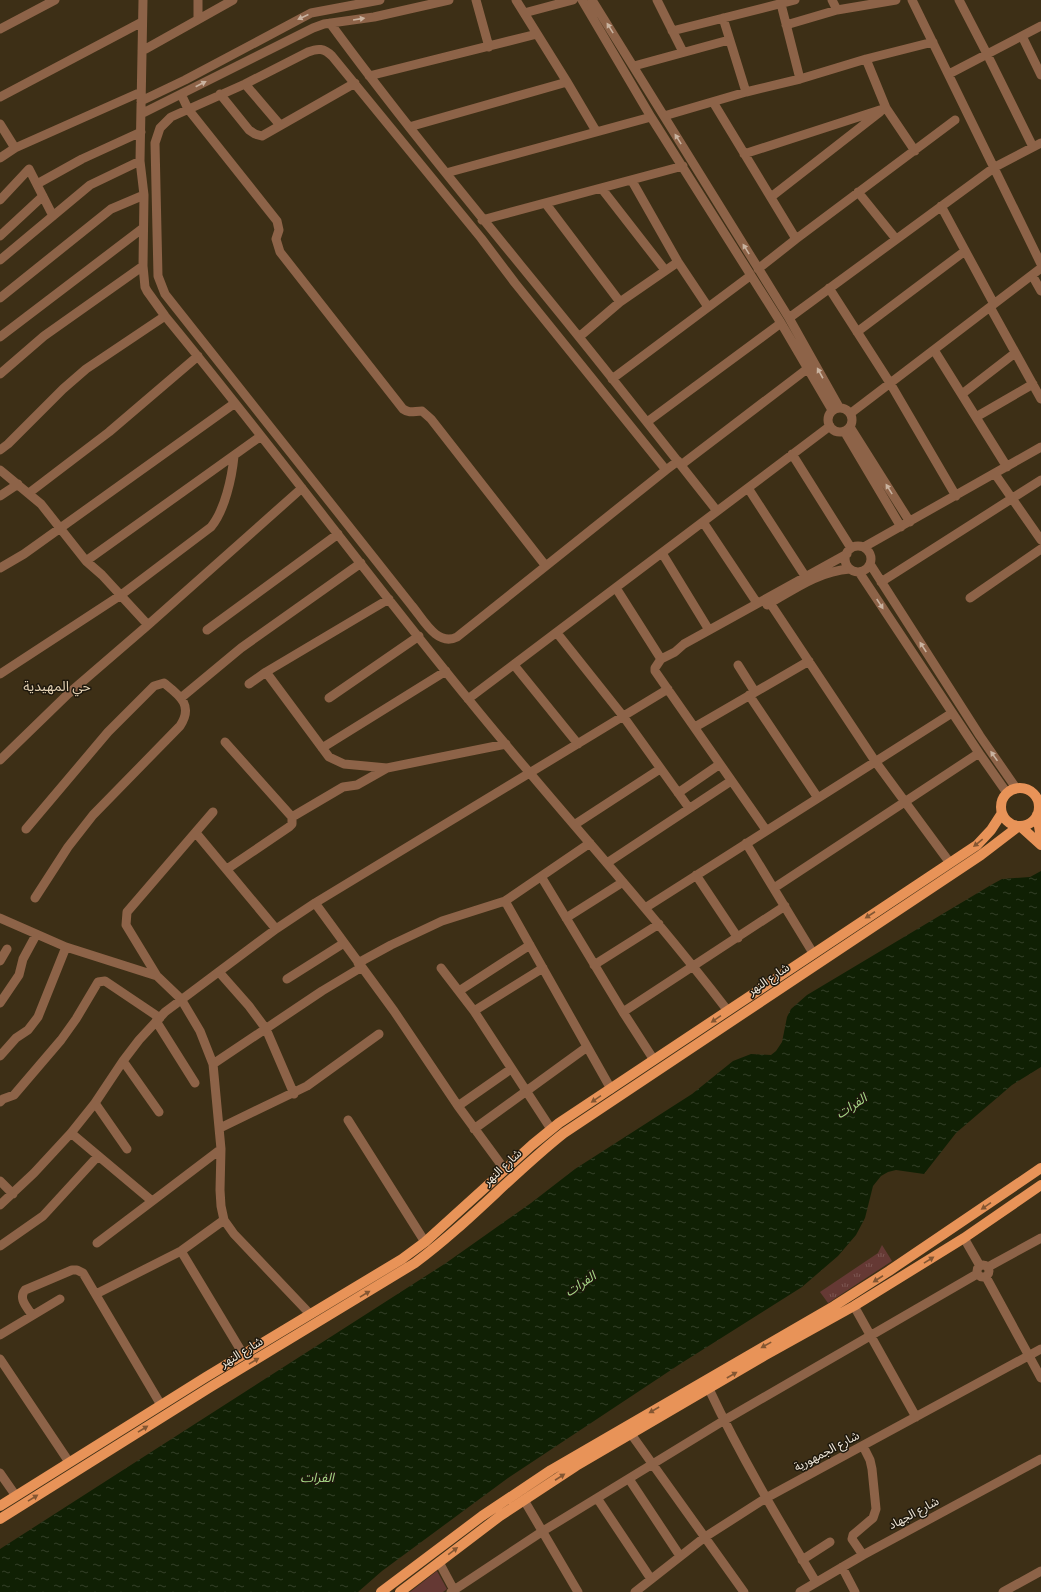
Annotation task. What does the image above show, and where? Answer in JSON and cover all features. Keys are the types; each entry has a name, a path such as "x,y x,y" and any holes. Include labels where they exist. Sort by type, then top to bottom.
{"main road":[{"path":"1041,793 1024,788 1016,788 1007,793 1002,802 1002,813 1007,821 1019,826 1041,845"},
{"path":"1030,791 1038,801 1041,838"},
{"name":"شارع النهر","path":"0,1519 212,1386 415,1263 444,1240 610,1089 950,863 982,840 991,830 1002,813"},
{"path":"1019,826 1030,823 1038,813"},
{"name":"شارع النهر","path":"0,1506 243,1354 402,1259 425,1242 551,1129 585,1112 860,936 981,855 1019,826"},
{"path":"854,926 860,936"},
{"path":"381,1592 457,1534 529,1484 551,1470 670,1406 856,1293 1041,1168"},
{"path":"400,1592 524,1500 576,1466 631,1434 670,1406 708,1389 854,1306 964,1238 1041,1185"},
{"path":"1004,1194 1011,1206"},
{"path":"206,1377 212,1386"}],"street":[{"path":"143,0 140,161 144,195 143,266 145,287 165,316 402,614 468,700 695,967 728,1011"},
{"path":"198,0 198,19"},
{"path":"142,51 232,0"},
{"path":"0,158 15,148 141,96 185,80 311,13 368,1 380,0"},
{"path":"141,114 313,28 330,23 374,17 431,2 449,0"},
{"path":"476,0 489,46"},
{"path":"516,0 568,82 596,131"},
{"path":"524,13 573,0"},
{"path":"582,0 650,116 683,166 808,369 835,409"},
{"path":"592,0 789,318 835,409"},
{"path":"656,0 683,52"},
{"path":"672,32 795,0"},
{"path":"832,0 837,10"},
{"path":"786,25 837,10 896,0"},
{"path":"912,0 995,167 1041,264"},
{"path":"789,318 995,167 1037,145 959,0"},
{"path":"0,29 51,1"},
{"path":"781,4 800,79"},
{"path":"723,18 746,92"},
{"path":"0,97 142,22"},
{"path":"330,23 369,76 482,220 579,337 717,511"},
{"path":"949,74 1041,26"},
{"path":"369,76 537,34"},
{"path":"1022,36 1041,75"},
{"path":"634,66 729,40"},
{"path":"664,116 746,92 800,79 866,59 933,42"},
{"path":"666,470 515,283 481,238 355,83 326,50 321,49 308,52 245,84 188,109 165,122 160,128 156,135 155,143 158,276 160,285 165,294 412,606 437,636 442,639 452,639 666,470 679,463 808,369"},
{"path":"866,59 886,108 915,151"},
{"path":"409,127 568,82"},
{"path":"220,94 249,130 262,136 355,83"},
{"path":"245,84 280,125"},
{"path":"636,92 645,86"},
{"path":"181,94 188,109 277,221 279,230 276,240 280,252 403,409 413,413 422,411 431,419 545,565"},
{"path":"713,102 796,239"},
{"path":"744,154 886,108"},
{"path":"770,198 886,108"},
{"path":"446,174 650,116"},
{"path":"758,269 955,120"},
{"path":"842,122 849,137"},
{"path":"0,124 15,148"},
{"path":"37,184 82,159 141,132"},
{"path":"0,260 90,185 140,161"},
{"path":"482,220 632,181 683,166"},
{"path":"0,200 29,169 53,216"},
{"path":"632,181 678,262 708,307"},
{"path":"602,189 665,270"},
{"path":"858,192 896,239"},
{"path":"0,298 111,209 144,195"},
{"path":"0,236 43,196"},
{"path":"708,207 716,201"},
{"path":"546,204 620,302"},
{"path":"941,206 965,251 1015,354 1041,399"},
{"path":"0,337 143,228"},
{"path":"857,332 965,251"},
{"path":"579,337 620,302 678,262"},
{"path":"0,374 44,336 143,266"},
{"path":"851,413 1041,268"},
{"path":"1032,275 1041,291"},
{"path":"612,379 750,276"},
{"path":"829,288 890,383 956,496"},
{"path":"764,298 773,292"},
{"path":"0,450 8,444 63,389 86,369 165,316"},
{"path":"647,422 781,323"},
{"path":"934,350 1007,467"},
{"path":"962,394 1015,354"},
{"path":"29,493 109,432 198,356"},
{"path":"976,417 1033,384"},
{"path":"0,568 24,554 235,403"},
{"path":"844,407 851,413 853,420 847,429 836,431 830,426 828,418 835,409 844,407"},
{"path":"468,700 830,426"},
{"path":"847,429 910,522"},
{"path":"847,429 901,527"},
{"path":"86,561 261,436"},
{"path":"864,548 1041,447"},
{"path":"792,454 849,551 846,561 855,570 1007,793"},
{"path":"0,674 121,595 211,527 216,522 220,514 232,475 234,456"},
{"path":"0,470 41,504 86,561 121,595 148,625"},
{"path":"995,474 1041,540"},
{"path":"881,582 1041,480"},
{"path":"0,496 18,484"},
{"path":"0,760 68,694 302,488"},
{"path":"748,488 805,576"},
{"path":"703,522 757,603"},
{"path":"207,630 338,534"},
{"path":"675,652 684,644 708,630 857,546 864,548 870,555 870,564 881,582 980,736 1016,788"},
{"path":"970,598 1041,549"},
{"path":"662,553 708,630"},
{"path":"182,697 240,648 361,563"},
{"path":"766,830 655,671 656,665 661,659 687,648 822,575 836,571 866,569 870,564"},
{"path":"616,588 661,659"},
{"path":"249,684 266,672 389,599"},
{"path":"770,603 875,761 950,863"},
{"path":"402,614 412,606"},
{"path":"557,633 623,716 689,808"},
{"path":"330,698 419,636"},
{"path":"695,727 809,660"},
{"path":"514,665 578,744"},
{"path":"738,665 752,694 818,798"},
{"path":"322,748 446,671"},
{"path":"266,672 329,758 339,762 387,768"},
{"path":"26,829 108,732 154,686 164,683 182,697 186,714 180,726 93,815 68,847 35,898"},
{"path":"0,1205 13,1194 72,1133 95,1103 123,1061 158,1020 181,999 276,929 315,903 668,689"},
{"path":"645,908 952,713"},
{"path":"226,742 292,816 292,824 289,828 227,869"},
{"path":"292,816 343,787 357,785 387,768 506,744"},
{"path":"774,888 979,753"},
{"path":"678,793 720,764"},
{"path":"574,825 660,769"},
{"path":"607,864 732,780"},
{"path":"213,812 127,912 126,925 157,976 181,999 200,1031 213,1064 222,1149 220,1190 224,1220 234,1234 310,1314"},
{"path":"196,833 276,929"},
{"path":"746,843 786,906 813,953"},
{"path":"213,1064 391,945 442,922 505,901 542,878 590,844"},
{"path":"696,875 738,938"},
{"path":"542,878 594,965 654,1060"},
{"path":"566,918 623,882"},
{"path":"505,901 610,1089"},
{"path":"315,903 394,1011 458,1106 504,1170"},
{"path":"623,1012 695,967 786,906"},
{"path":"0,918 66,947 157,976"},
{"path":"594,965 659,924"},
{"path":"0,1004 18,975 23,959 36,935"},
{"path":"287,979 344,943"},
{"path":"459,991 530,945"},
{"path":"0,1056 16,1038 28,1030 38,1017 66,947"},
{"path":"0,960 7,949"},
{"path":"441,968 474,1011 551,1129"},
{"path":"474,1011 543,968"},
{"path":"219,972 249,1006 266,1029 294,1094"},
{"path":"0,1102 3,1099 14,1095 61,1040 76,1019 98,982 104,981 158,1020 195,1083"},
{"path":"220,1128 294,1094 379,1034"},
{"path":"474,1129 587,1047"},
{"path":"123,1061 159,1112"},
{"path":"458,1106 511,1068"},
{"path":"95,1103 127,1149"},
{"path":"348,1120 425,1242"},
{"path":"72,1133 152,1200"},
{"path":"97,1243 152,1200 222,1149"},
{"path":"0,1246 43,1216 98,1156"},
{"path":"0,1181 13,1194"},
{"path":"96,1294 181,1250 224,1220"},
{"path":"964,1238 982,1269 980,1277 986,1277 1041,1378"},
{"path":"439,1562 453,1591 542,1532 724,1421 871,1336 982,1269 1041,1238"},
{"path":"181,1250 243,1354"},
{"path":"32,1315 22,1300 23,1291 72,1270 77,1270 83,1273 161,1405"},
{"path":"0,1335 60,1300"},
{"path":"854,1306 916,1417"},
{"name":"شارع الجمهورية","path":"635,1592 705,1537 766,1498 1041,1349"},
{"path":"0,1359 69,1462"},
{"path":"708,1389 766,1498 816,1582"},
{"path":"631,1434 744,1592"},
{"path":"863,1446 870,1460 872,1469 876,1509 873,1518 853,1535 852,1539 863,1555"},
{"name":"شارع الجهاد","path":"800,1592 863,1555 1041,1459"},
{"path":"0,1473 16,1496"},
{"path":"629,1479 680,1556"},
{"path":"597,1498 651,1579"},
{"path":"524,1500 578,1592"},
{"path":"802,1560 830,1542"},
{"path":"842,1567 855,1592"},
{"path":"1008,1591 1041,1571"}],"green space":[{"path":"882,1245 892,1261 828,1303 820,1292 878,1253"},
{"path":"437,1571 447,1589 443,1592 410,1592"}],"water":[{"name":"الفرات","path":"1041,871 1041,1067 1012,1085 956,1133 924,1174 896,1170 881,1176 873,1186 865,1218 856,1235 838,1256 802,1287 680,1364 508,1478 382,1571 358,1592 0,1592 0,1549 446,1263 531,1203 575,1169 692,1094 733,1061 751,1054 771,1055 776,1051 782,1042 787,1017 791,1009 807,995 1002,879 1030,877"}],"district":[{"name":"حي المهيدية","path":"57,687"}]}
